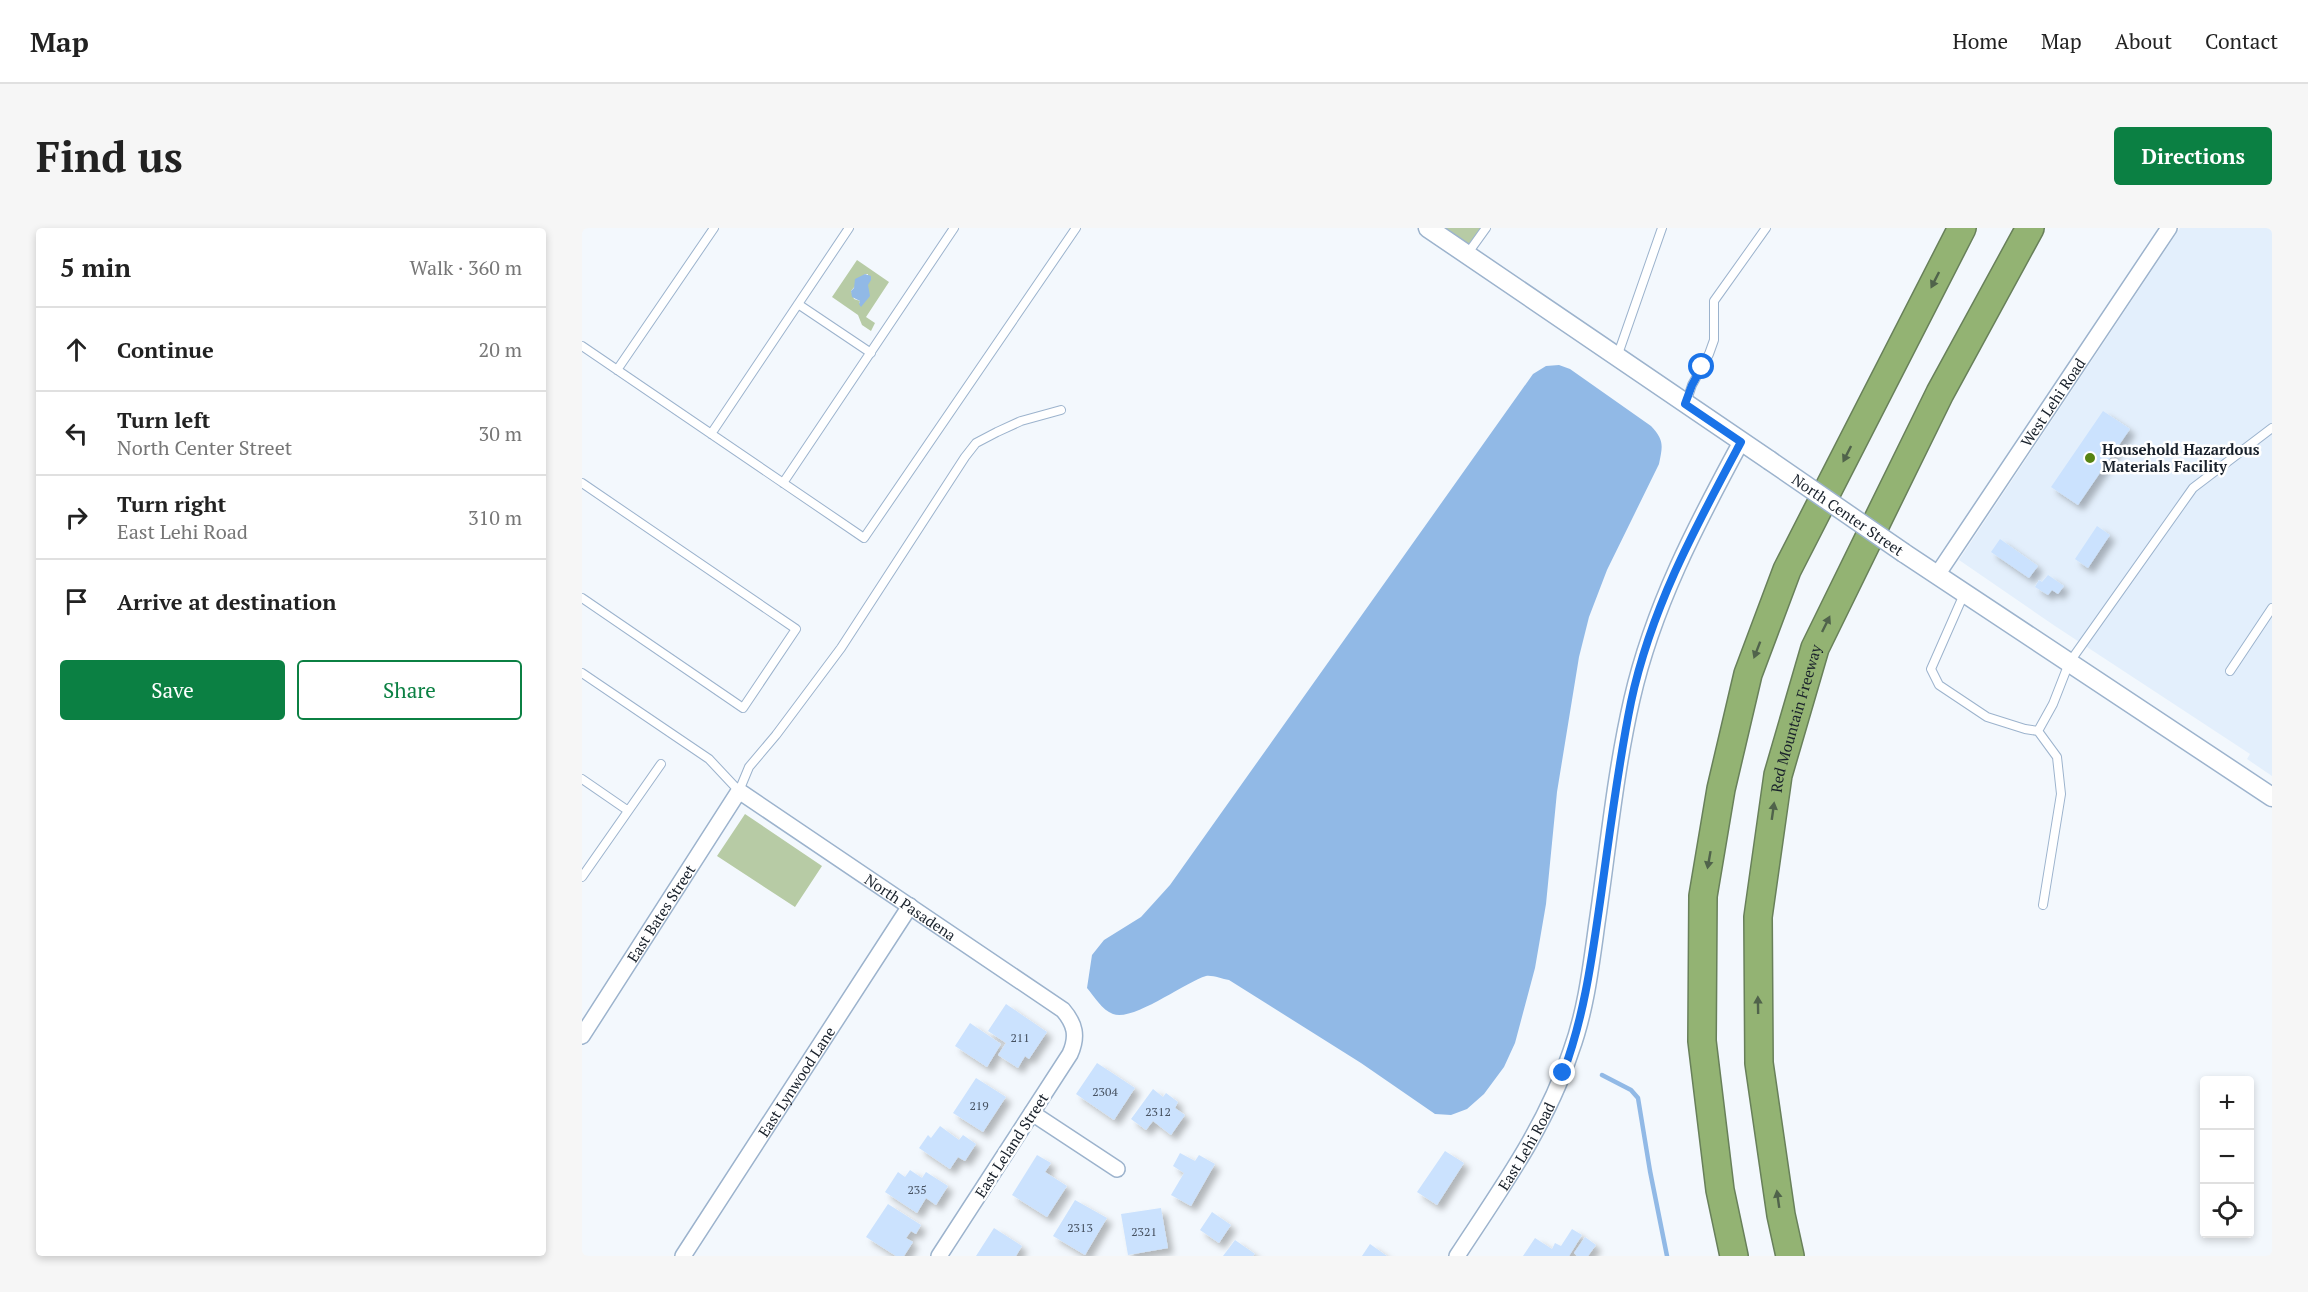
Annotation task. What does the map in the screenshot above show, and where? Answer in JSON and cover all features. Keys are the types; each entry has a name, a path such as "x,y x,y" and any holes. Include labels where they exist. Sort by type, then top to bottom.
{"highway":[{"path":"1734,1256 1720,1190 1702,1041 1703,896 1724,778 1748,674 1788,570 1962,228"},
{"name":"Red Mountain Freeway","path":"1790,1256 1781,1215 1759,1063 1758,916 1778,775 1815,648 1940,393 2030,228"}],"street":[{"name":"North Center Street","path":"1428,228 1904,553 2272,797"},
{"name":"West Lehi Road","path":"1937,575 2169,228"},
{"name":"East Lehi Road","path":"1457,1256 1538,1129 1572,1050 1588,988 1617,786 1631,702 1640,667 1652,627 1674,572 1741,442"},
{"name":"North Pasadena","path":"739,791 1063,1010 1071,1019 1075,1031"},
{"name":"East Bates Street","path":"582,1036 739,791"},
{"name":"East Lynwood Lane","path":"683,1256 910,906"},
{"name":"East Leland Street","path":"939,1256 1070,1054 1075,1031"},
{"path":"1032,1113 1117,1169"}],"lane":[{"path":"617,370 714,228"},
{"path":"711,434 849,228"},
{"path":"783,483 954,228"},
{"path":"582,346 864,538 1076,228"},
{"path":"1467,255 1486,228"},
{"path":"1617,358 1662,228"},
{"path":"1685,404 1714,340 1714,301 1766,228"},
{"path":"798,304 871,353"},
{"path":"582,673 709,759 739,791 749,767 841,648 964,457 976,443 1021,421 1061,410"},
{"path":"2038,731 2054,704 2069,663 2193,488 2272,428"},
{"path":"582,483 796,629 743,708 582,598"},
{"path":"1964,593 1931,669 1939,685 1988,717 2038,731 2057,757 2061,794 2043,905"},
{"path":"2230,671 2272,608"},
{"path":"582,877 661,764"},
{"path":"582,779 627,810"}],"shaded area":[{"path":"2180,228 2272,228 2272,776 2247,759 2250,754 1959,560"}],"green space":[{"path":"1428,228 1486,228 1467,255"},
{"path":"857,260 889,282 866,317 875,323 871,331 862,325 858,315 832,297","holes":["865,274 868,274 868,287 863,302 859,304 860,301 854,299 851,291"]},
{"path":"745,814 822,866 795,907 717,856"}],"water":[{"path":"865,274 871,276 868,285 870,296 861,307 860,301 852,297 851,291 854,288 855,279"},
{"path":"1559,365 1570,369 1651,426 1658,435 1662,447 1659,464 1607,570 1589,617 1579,657 1557,792 1546,904 1535,968 1515,1043 1504,1067 1484,1094 1467,1109 1451,1115 1435,1114 1361,1063 1229,980 1206,976 1133,1012 1122,1015 1109,1012 1087,988 1092,955 1104,940 1141,917 1170,885 1533,374 1546,366"}],"building":[{"name":"Household Hazardous Materials Facility","path":"2103,411 2130,429 2078,505 2051,487"},
{"path":"2097,526 2110,535 2088,568 2075,559"},
{"path":"2000,539 2038,566 2029,578 1991,552"},
{"path":"2048,575 2064,586 2058,594 2052,590 2048,595 2035,587 2039,580 2042,582"},
{"path":"1006,1004 1047,1032 1029,1059 1025,1056 1018,1068 998,1055 1006,1043 988,1031"},
{"path":"970,1023 1001,1044 987,1067 955,1046"},
{"path":"1097,1063 1135,1088 1114,1120 1076,1094"},
{"path":"976,1078 1006,1097 983,1132 953,1113"},
{"path":"1153,1089 1163,1097 1166,1093 1178,1102 1175,1108 1185,1115 1171,1135 1153,1121 1146,1130 1131,1119"},
{"path":"940,1126 959,1140 963,1135 976,1144 965,1161 958,1157 950,1169 919,1148 928,1135 931,1138"},
{"path":"1445,1151 1464,1163 1437,1205 1417,1192"},
{"path":"1180,1153 1195,1161 1199,1155 1215,1164 1191,1206 1171,1195 1184,1173 1173,1166"},
{"path":"1037,1155 1051,1163 1045,1172 1067,1186 1047,1217 1012,1195"},
{"path":"910,1170 922,1178 926,1172 948,1186 936,1205 926,1198 917,1213 885,1192 898,1172 905,1177"},
{"path":"1075,1200 1107,1218 1085,1255 1053,1236"},
{"path":"888,1204 921,1225 916,1234 911,1231 906,1238 913,1242 904,1256 896,1256 866,1237"},
{"path":"1161,1208 1168,1248 1128,1255 1121,1214"},
{"path":"1212,1212 1231,1225 1219,1243 1200,1230"},
{"path":"994,1228 1022,1246 1016,1256 976,1256"},
{"path":"1572,1229 1582,1235 1569,1256 1523,1256 1535,1238 1552,1249 1555,1243 1561,1246"},
{"path":"1585,1237 1596,1245 1588,1256 1577,1256 1574,1253"},
{"path":"1235,1240 1255,1254 1253,1256 1223,1256"},
{"path":"1370,1244 1387,1256 1362,1256"}],"waterway":[{"path":"1602,1075 1631,1090 1638,1098 1667,1256"}],"place":[{"name":"Household Hazardous Materials Facility","path":"2090,458"}],"route":[{"path":"1563,1073 1572,1050 1588,988 1617,786 1631,702 1640,667 1669,583 1741,442 1685,404 1702,367"}]}
